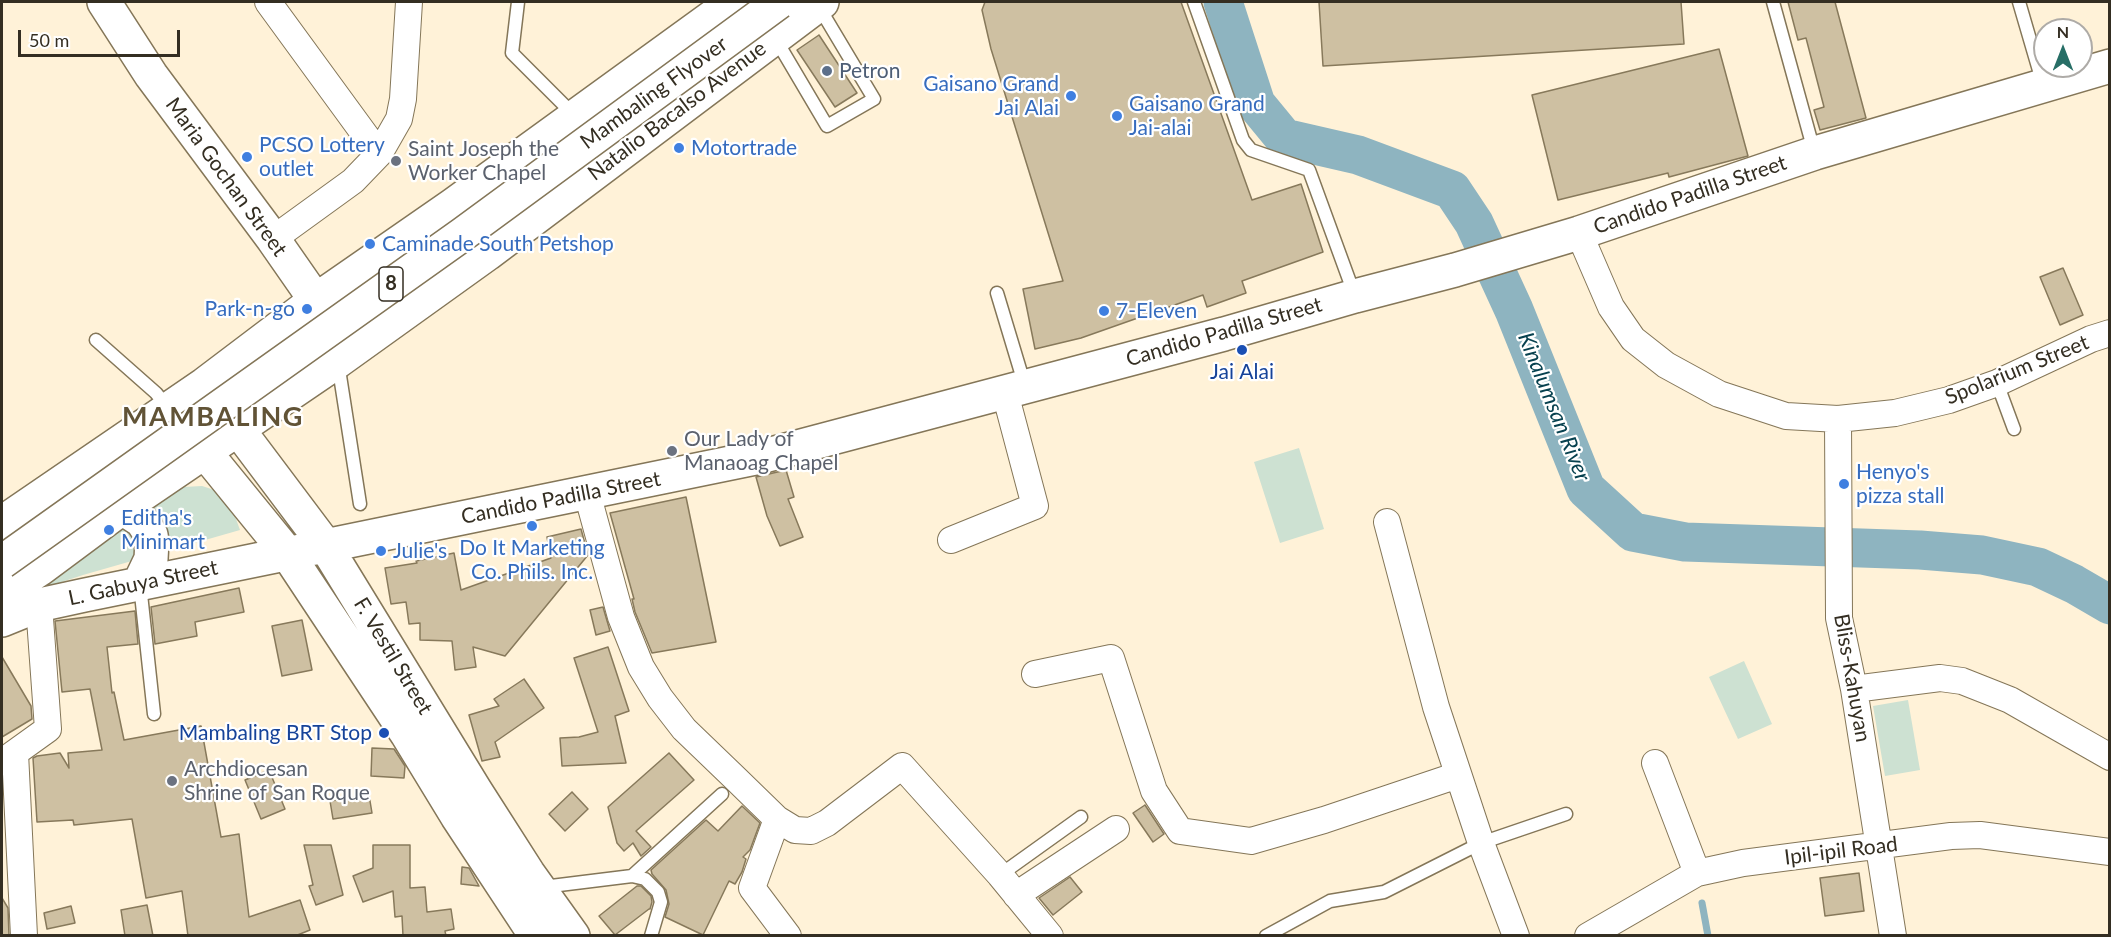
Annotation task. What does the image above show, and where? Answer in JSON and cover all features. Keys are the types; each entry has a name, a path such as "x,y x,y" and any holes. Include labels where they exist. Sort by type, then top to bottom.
{"main road":[{"name":"Maria Gochan Street","path":"104,2 151,75 316,300 344,356"},
{"name":"Mambaling Flyover","path":"2,562 463,234 779,2"},
{"name":"Natalio Bacalso Avenue","path":"2,594 487,254 820,4"},
{"name":"8","path":"2,523 205,384 316,300 453,205 575,116 721,5"},
{"name":"Candido Padilla Street","path":"287,553 760,457 1015,390 1455,270 1579,233 1815,153 2109,66"},
{"name":"F. Vestil Street","path":"205,384 325,544 475,790 538,888 573,936"},
{"name":"F. Vestil Street","path":"168,408 287,553 407,734 457,816 536,936"},
{"path":"116,444 105,477 107,488 122,508 142,521 153,541 151,559 139,584"},
{"name":"L. Gabuya Street","path":"2,620 39,605 287,553"}],"street":[{"path":"268,2 379,154"},
{"path":"273,239 354,181 379,154 399,119 403,99 409,2"},
{"name":"Spolarium Street","path":"1579,233 1611,307 1633,339 1666,365 1719,394 1786,416 1838,419 1894,413 1949,400 1997,383 2091,339 2109,333"},
{"path":"951,540 1035,506 1015,390"},
{"name":"Bliss-Kahuyan","path":"1838,419 1839,618 1854,688 1893,936"},
{"path":"587,493 621,617 641,668 684,729 777,819 795,830 811,831 827,823 902,766 1000,875 1050,936"},
{"path":"1387,522 1436,707 1481,843 1516,936"},
{"path":"18,932 11,888 8,757 48,729 39,605"},
{"path":"1035,674 1111,658 1154,791 1180,831 1251,841 1324,820 1458,775"},
{"path":"1854,688 1940,678 1962,681 2010,700 2109,758"},
{"path":"1655,763 1697,873"},
{"path":"777,819 752,888 788,936"},
{"path":"1016,895 1116,829"},
{"name":"Ipil-ipil Road","path":"1588,936 1697,873 1743,863 1980,835 2109,852"}],"lane":[{"path":"518,2 512,53 575,116"},
{"path":"1194,2 1243,140 1251,150 1309,170 1355,296"},
{"path":"1773,2 1815,153"},
{"path":"2019,2 2044,86"},
{"path":"775,37 827,126 874,99 820,4"},
{"path":"997,293 1015,390"},
{"path":"96,340 156,393 168,408"},
{"path":"344,356 360,504"},
{"path":"1997,383 2014,429"},
{"path":"139,584 154,714"},
{"path":"632,876 722,794"},
{"path":"1266,936 1330,902 1384,892 1481,843 1566,814"},
{"path":"1000,875 1081,817"},
{"path":"538,888 632,876 645,879 658,892 661,902 651,936"}],"green space":[{"path":"1299,448 1324,529 1280,543 1254,462"},
{"path":"202,486 227,494 240,530 83,575 10,599 165,488"},
{"path":"1744,661 1772,724 1738,739 1709,677"},
{"path":"1908,700 1920,770 1885,776 1873,706"}],"building":[{"name":"Gaisano Grand Jai-alai","path":"985,2 1181,2 1252,200 1301,184 1323,252 1242,281 1246,293 1207,307 1203,295 1081,338 1035,349 1023,289 1063,281 991,49 982,10"},
{"path":"1319,2 1681,2 1684,44 1323,66"},
{"path":"1788,2 1835,2 1866,118 1820,130 1814,110 1824,107 1806,38 1798,40"},
{"name":"Petron","path":"819,35 857,93 835,107 797,50"},
{"path":"1719,49 1748,156 1669,177 1668,173 1558,200 1532,95"},
{"path":"2063,268 2083,315 2060,325 2040,277"},
{"path":"786,470 794,497 788,499 803,537 780,546 767,516 756,477"},
{"path":"686,497 716,642 652,653 635,612 632,599 634,599 610,513"},
{"path":"581,529 588,555 505,656 473,647 476,667 455,670 452,641 420,640 420,623 409,624 406,602 391,604 385,568 417,563 416,561 454,553 461,590 551,558 547,537"},
{"path":"239,588 244,612 195,622 197,636 155,644 151,607"},
{"path":"603,607 610,631 596,635 590,610"},
{"path":"135,611 138,644 107,647 112,693 114,692 124,740 201,726 221,837 239,834 249,917 300,900 310,930 295,936 188,936 182,891 146,898 132,819 74,825 73,820 37,822 33,758 60,753 69,768 68,753 102,750 90,689 62,692 55,621"},
{"path":"302,620 312,670 282,676 272,626"},
{"path":"608,647 629,711 615,716 626,763 562,766 560,738 579,737 598,732 574,658"},
{"path":"2,657 31,706 32,719 2,737"},
{"path":"524,679 544,708 495,742 500,757 482,761 469,715 499,706 494,699"},
{"path":"372,748 394,749 405,766 404,778 371,776"},
{"path":"669,753 694,780 636,831 651,847 641,856 633,843 624,851 617,843 608,807"},
{"path":"269,770 285,809 261,819 245,780"},
{"path":"572,792 588,809 565,831 549,814"},
{"path":"369,795 372,813 333,819 330,801"},
{"path":"1145,805 1164,834 1153,842 1133,813"},
{"path":"742,806 760,823 750,850 743,857 746,859 742,872 735,884 729,881 703,935 665,917 669,904 666,890 651,870 706,820 718,831"},
{"path":"304,845 331,845 343,895 316,905 309,886 313,885"},
{"path":"373,845 410,845 410,888 425,887 427,912 451,909 454,929 445,931 446,936 403,936 402,916 395,917 393,891 363,902 353,876 373,868"},
{"path":"462,867 469,868 479,886 461,884"},
{"path":"1859,873 1864,911 1825,916 1820,878"},
{"path":"1070,877 1082,892 1053,915 1039,898"},
{"path":"637,886 641,886 651,896 650,909 615,935 599,916"},
{"path":"2,898 8,908 9,936 2,936"},
{"path":"147,905 153,936 125,936 121,910"},
{"path":"71,906 75,923 47,929 44,913"}],"waterway":[{"name":"Kinalumsan River","path":"1223,2 1256,104 1284,138 1358,155 1452,190 1474,223 1514,310 1586,489 1633,532 1685,542 1920,550 1982,555 2038,567 2110,605"},
{"path":"1702,903 1708,936"}],"place":[{"name":"Petron","path":"827,71"},
{"name":"Gaisano Grand Jai Alai","path":"1071,96"},
{"name":"Gaisano Grand Jai-alai","path":"1117,116"},
{"name":"Motortrade","path":"679,148"},
{"name":"PCSO Lottery outlet","path":"247,157"},
{"name":"Saint Joseph the Worker Chapel","path":"396,161"},
{"name":"Caminade South Petshop","path":"370,244"},
{"name":"Park-n-go","path":"307,309"},
{"name":"7-Eleven","path":"1104,311"},
{"name":"Jai Alai","path":"1242,350"},
{"name":"Our Lady of Manaoag Chapel","path":"672,451"},
{"name":"Henyo's pizza stall","path":"1844,484"},
{"name":"Do It Marketing Co. Phils. Inc.","path":"532,526"},
{"name":"Editha's Minimart","path":"109,530"},
{"name":"Julie's","path":"381,551"},
{"name":"Mambaling BRT Stop","path":"384,733"},
{"name":"Archdiocesan Shrine of San Roque","path":"172,781"}],"district":[{"name":"MAMBALING","path":"213,417"}]}
